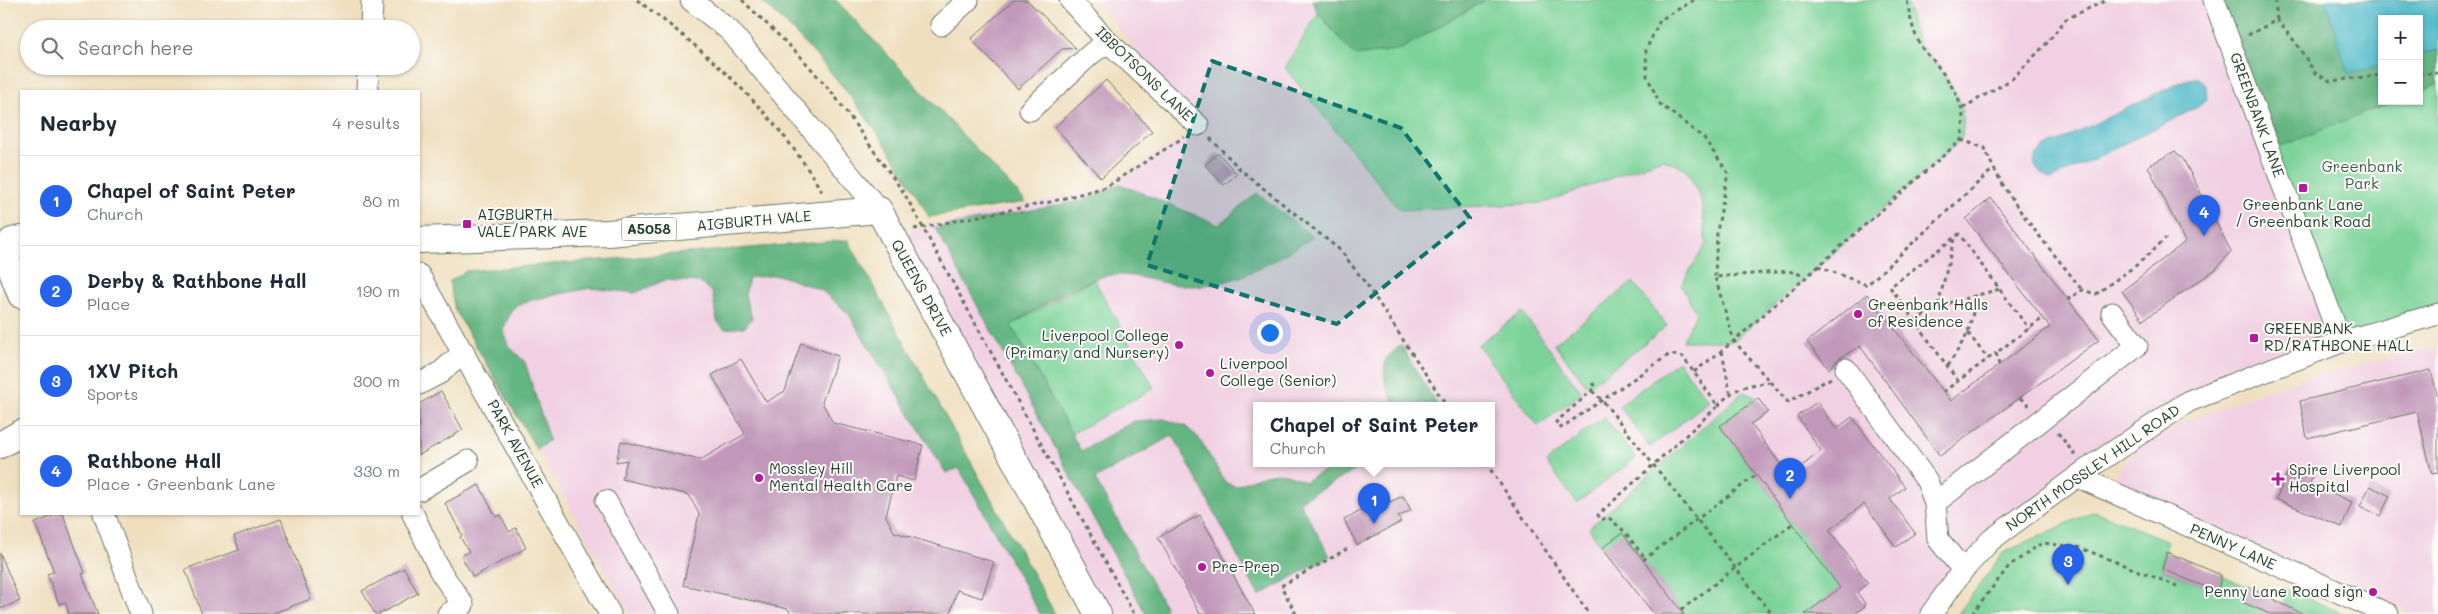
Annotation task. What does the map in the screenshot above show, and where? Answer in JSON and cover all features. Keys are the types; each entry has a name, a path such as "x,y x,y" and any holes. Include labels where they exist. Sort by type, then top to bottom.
{"main road":[{"name":"AIGBURTH VALE","path":"420,240 608,233 879,210"},
{"name":"QUEENS DRIVE","path":"879,210 1098,614"},
{"path":"11,239 7,258 20,292"},
{"path":"0,445 20,435"}],"street":[{"path":"371,20 372,0"},
{"name":"QUEENS DRIVE","path":"691,0 730,31 879,210"},
{"path":"941,25 968,0"},
{"name":"IBBOTSONS LANE","path":"1070,0 1108,42 1198,126"},
{"name":"GREENBANK LANE","path":"2214,0 2341,342"},
{"path":"1030,110 1092,53 1108,42"},
{"path":"367,90 368,75"},
{"name":"PARK AVENUE","path":"420,277 610,614"},
{"path":"1935,503 2137,346 2112,313"},
{"name":"NORTH MOSSLEY HILL ROAD","path":"1931,614 1964,570 1992,540 2078,478 2086,470 2189,401 2341,342 2436,319"},
{"path":"420,383 440,373 464,352"},
{"path":"1846,369 1927,481 1935,503 1938,539 1964,570"},
{"path":"420,489 468,461"},
{"name":"PENNY LANE","path":"2078,478 2388,614"},
{"path":"606,501 669,614"},
{"path":"104,515 141,614"},
{"path":"413,515 440,571 463,605 448,614"}],"path":[{"path":"636,0 706,54 746,92 784,135 811,173 834,215"},
{"path":"1694,0 1660,20 1646,50 1647,76 1660,104 1704,138 1728,173 1717,232 1715,277 1734,341 1788,402 1846,369"},
{"path":"1694,372 1734,341 1961,140 1964,126 1963,108 1937,65 1922,49 1911,25 1907,0"},
{"path":"1963,108 2012,79 2046,44 2066,19 2107,0"},
{"path":"2275,0 2277,20 2296,43 2315,73 2330,81 2378,75"},
{"path":"2231,44 2277,20"},
{"path":"2423,74 2438,73"},
{"path":"892,234 1050,202 1106,187 1182,139 1198,126 1242,171 1341,251 1367,286 1444,402"},
{"path":"1961,140 1985,148 1993,169 2009,195 2082,290 2096,294 2138,264 2166,238"},
{"path":"1818,266 1867,285 1993,169"},
{"path":"1958,381 1890,287 1959,234 2029,329"},
{"path":"1938,306 1954,238"},
{"path":"1715,277 1789,271 1806,276"},
{"path":"1915,321 1938,306 2000,289"},
{"path":"2068,300 2082,290"},
{"path":"1948,366 1968,333 1977,296"},
{"path":"1943,392 2043,318"},
{"path":"1968,333 1988,359"},
{"path":"1722,351 1730,392"},
{"path":"1996,353 2000,365"},
{"path":"1593,383 1596,387 1556,422 1561,428 1670,354 1683,357 1718,406"},
{"path":"1756,475 1644,559 1624,531 1608,517 1601,520 1598,515 1718,406 1730,392 1750,384 1770,382"},
{"path":"1592,391 1602,400 1655,464 1772,614"},
{"path":"1578,396 1582,400"},
{"path":"1489,467 1589,614"},
{"path":"1681,610 1792,524"},
{"path":"1972,614 2009,566 2042,543 2078,546 2177,586"},
{"path":"1296,614 1281,586 1347,549"}],"highlighted area":[{"path":"1212,61 1401,128 1470,218 1337,324 1147,265"}],"shaded area":[{"name":"Greenbank Halls of Residence","path":"1096,0 2214,0 2341,342 2189,401 1991,540 1931,614 1098,614 892,234 1106,187 1182,139 1198,126"},
{"path":"848,240 1055,614 630,614 538,450 455,310 449,282 466,271"},
{"name":"Spire Liverpool Hospital","path":"2438,347 2438,614 2414,614 2130,493 2118,482 2117,475 2120,467 2143,443 2184,422 2263,391 2318,375"}],"green space":[{"path":"760,0 836,0 1026,202 929,217 894,158 854,101 809,48"},
{"path":"1312,0 1485,0 1401,49 1355,56 1318,13"},
{"path":"1485,0 1907,0 1916,37 1944,74 1959,100 1963,119 1961,140 1734,341 1682,341 1696,313 1681,285 1706,244 1701,199 1686,169 1662,159 1544,203 1400,210 1285,68 1318,13 1356,56 1401,49"},
{"name":"Greenbank Park","path":"2214,0 2438,0 2438,314 2341,342"},
{"path":"2214,0 2328,0 2352,73 2378,66 2378,105 2384,105 2287,144 2269,148"},
{"path":"2438,50 2438,84 2423,90 2423,60 2423,54"},
{"path":"1120,184 1219,225 1257,193 1313,237 1250,273 1217,283 1180,285 1133,276 1105,276 1071,290 1011,325 1081,451 1134,421 1164,419 1185,426 1198,437 1226,483 1236,486 1270,474 1286,474 1304,482 1330,467 1362,467 1299,501 1330,556 1259,596 1173,435 1095,479 1165,607 1164,614 1146,614 935,228 1085,200"},
{"path":"848,240 1055,614 1040,614 959,468 946,473 848,313 821,290 778,275 749,278 745,296 752,318 745,327 724,329 717,321 712,292 699,282 665,280 635,293 590,288 531,300 512,309 503,330 510,347 525,362 549,440 537,450 455,310 449,282 466,271"},
{"path":"1094,279 1154,388 1071,434 1011,325"},
{"path":"1633,282 1667,326 1588,387 1554,344"},
{"path":"1522,312 1582,393 1538,426 1478,345"},
{"path":"1401,345 1435,402 1394,402 1385,382 1386,358"},
{"path":"1678,361 1709,401 1650,447 1619,406"},
{"path":"1743,392 1758,398 1720,426 1840,588 1805,614 1684,614 1623,534 1602,548 1589,528"},
{"path":"1604,417 1636,458 1577,503 1546,462"},
{"path":"2094,511 2168,541 2162,569 2218,592 2221,575 2249,587 2242,602 2270,614 1958,614 2003,553"},
{"path":"2285,589 2345,614 2280,614 2284,604"}],"water":[{"path":"2325,0 2438,0 2438,50 2423,54 2423,15 2378,15 2378,66 2348,74"},
{"path":"2198,77 2206,85 2207,100 2196,108 2051,180 2036,169 2034,160 2040,151 2046,147 2185,80"}],"building":[{"path":"1014,0 1027,0 1076,48 1062,49 1018,89 971,39"},
{"path":"1106,80 1152,131 1101,178 1055,127"},
{"path":"2175,151 2183,159 2231,251 2216,269 2143,320 2122,291 2185,242 2148,166"},
{"path":"1218,153 1237,174 1224,185 1205,165"},
{"path":"1991,198 2099,340 1940,456 1860,346 1838,359 1829,369 1807,342 1867,294 1951,401 2050,327 1966,219"},
{"name":"Mossley Hill Mental Health Care","path":"801,343 838,356 822,402 833,423 923,445 914,481 896,476 886,516 894,532 994,562 982,598 957,590 950,614 791,614 788,609 683,585 699,514 689,495 622,479 627,460 616,462 621,441 700,460 745,434 712,375 741,359 766,402 785,391"},
{"path":"2431,370 2438,398 2438,473 2432,474 2417,412 2307,438 2300,401"},
{"path":"441,391 463,430 420,454 420,403"},
{"path":"1758,398 1768,412 1751,424 1789,476 1821,451 1797,416 1817,402 1836,429 1852,417 1905,487 1890,499 1915,533 1896,547 1864,504 1829,530 1868,583 1857,592 1866,605 1855,614 1805,614 1840,588 1720,426"},
{"path":"2291,465 2313,474 2310,483 2352,502 2342,527 2276,499"},
{"path":"479,485 496,517 501,515 509,532 516,528 526,548 473,577 461,556 469,552 445,503"},
{"path":"2370,486 2390,496 2380,516 2360,506"},
{"path":"1403,496 1411,510 1398,517 1401,522 1357,545 1344,520 1387,497 1390,502"},
{"path":"55,515 63,515 85,573 82,574 98,614 69,614 65,602 59,604 47,574 54,572 35,523"},
{"name":"Pre-Prep","path":"1200,515 1255,614 1200,614 1158,537"},
{"path":"281,519 311,599 271,614 202,614 185,569 239,550 234,536"},
{"path":"1622,533 1684,614 1654,614 1602,548"},
{"path":"2167,552 2221,575 2218,592 2162,569"},
{"path":"0,553 20,601 0,609"},
{"path":"404,568 418,593 380,614 375,614 362,591"},
{"path":"2249,587 2303,614 2270,614 2242,602"}],"place":[{"name":"Greenbank Lane / Greenbank Road","path":"2303,188"},
{"name":"AIGBURTH VALE/PARK AVE","path":"467,224"},
{"name":"Rathbone Hall","path":"2204,236"},
{"name":"Greenbank Halls of Residence","path":"1858,314"},
{"name":"GREENBANK RD/RATHBONE HALL","path":"2254,338"},
{"name":"Liverpool College (Primary and Nursery)","path":"1179,345"},
{"name":"Liverpool College (Senior)","path":"1210,373"},
{"name":"Mossley Hill Mental Health Care","path":"759,478"},
{"name":"Spire Liverpool Hospital","path":"2278,479"},
{"name":"Derby & Rathbone Hall","path":"1790,499"},
{"name":"Chapel of Saint Peter","path":"1374,524"},
{"name":"Pre-Prep","path":"1202,567"},
{"name":"1XV Pitch","path":"2068,585"},
{"name":"Penny Lane Road sign","path":"2373,592"}]}
